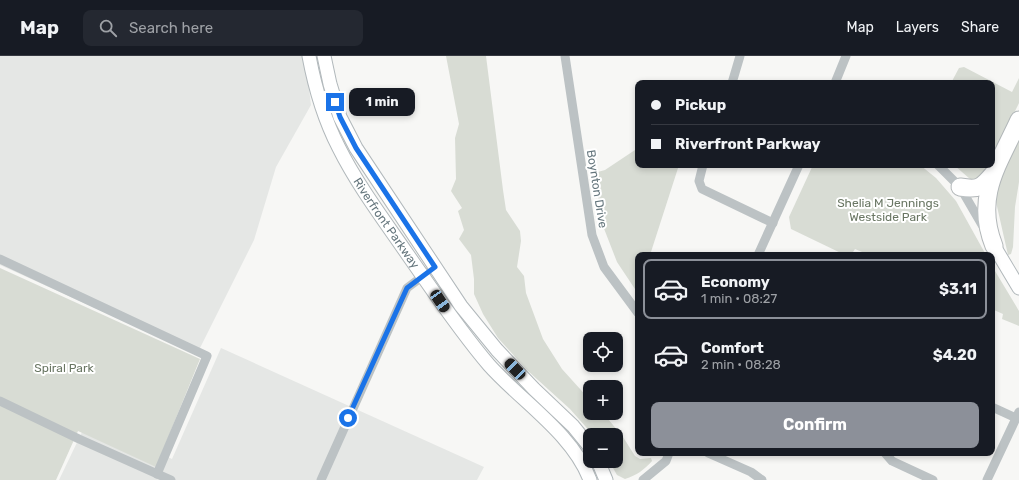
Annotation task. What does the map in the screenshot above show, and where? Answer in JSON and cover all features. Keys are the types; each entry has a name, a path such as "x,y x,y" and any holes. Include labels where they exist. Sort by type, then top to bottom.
{"highway":[{"path":"994,246 989,234 986,211 989,187 1019,120"},
{"path":"960,187 974,189 984,185 995,172"}],"main road":[{"name":"Riverfront Parkway","path":"309,56 315,87 326,120 338,148 354,175 457,326 490,366 560,434 576,454 590,480"},
{"name":"Riverfront Parkway","path":"324,56 330,84 340,117 356,148 461,306 497,350 534,389 573,426 583,439"},
{"path":"994,246 1019,288"},
{"path":"601,468 606,480"}],"street":[{"name":"Boynton Drive","path":"565,56 592,235 604,267 635,309"},
{"path":"733,80 740,56"},
{"path":"836,80 846,56"},
{"path":"702,168 699,181 702,189 773,223"},
{"path":"759,252 798,168"},
{"path":"941,168 960,187 994,246"},
{"path":"0,259 208,356 157,474"},
{"path":"321,480 407,288 435,267"},
{"path":"0,401 79,439 171,480"},
{"path":"987,480 1018,415 995,408"},
{"path":"643,480 666,461 668,456"},
{"path":"715,456 751,472 762,480"},
{"path":"888,456 892,461 934,480"}],"shaded area":[{"path":"0,56 305,56 311,105 276,167 254,240 197,354 0,265"},
{"path":"221,348 484,467 477,480 59,480 83,430 146,446 172,459"}],"green space":[{"path":"446,56 486,56 506,210 520,231 521,241 517,267 524,276 526,293 543,339 562,369 583,392 583,420 609,420 616,428 587,428 570,409 528,371 498,338 483,314 474,294 471,255 459,239 464,230 458,211 462,208 451,191 456,179 455,138 459,124"},
{"path":"964,67 989,80 953,80 959,68"},
{"path":"1019,78 1019,103 995,153 995,83 1012,92"},
{"path":"1019,126 1019,182 1015,207 1013,247 1011,254 1008,255 996,202 996,191"},
{"path":"635,150 635,168 678,168 651,252 635,252 635,289 617,262 603,226 594,173 605,170"},
{"name":"Shelia M Jennings Westside Park","path":"812,168 924,168 936,178 956,201 984,252 862,252 855,249 853,252 839,252 791,229 789,217"},
{"path":"957,168 988,168 976,180 970,179"},
{"name":"Spiral Park","path":"0,268 200,359 156,467 78,431 56,480 0,480"},
{"path":"995,271 1019,311 1019,326 1002,319 1003,314 995,310"},
{"path":"623,437 635,456 640,459 651,458 652,461 633,476 625,479 617,475 613,468 623,468"}],"route":[{"path":"335,102 340,117 356,148 435,267 407,288 348,418"}]}
